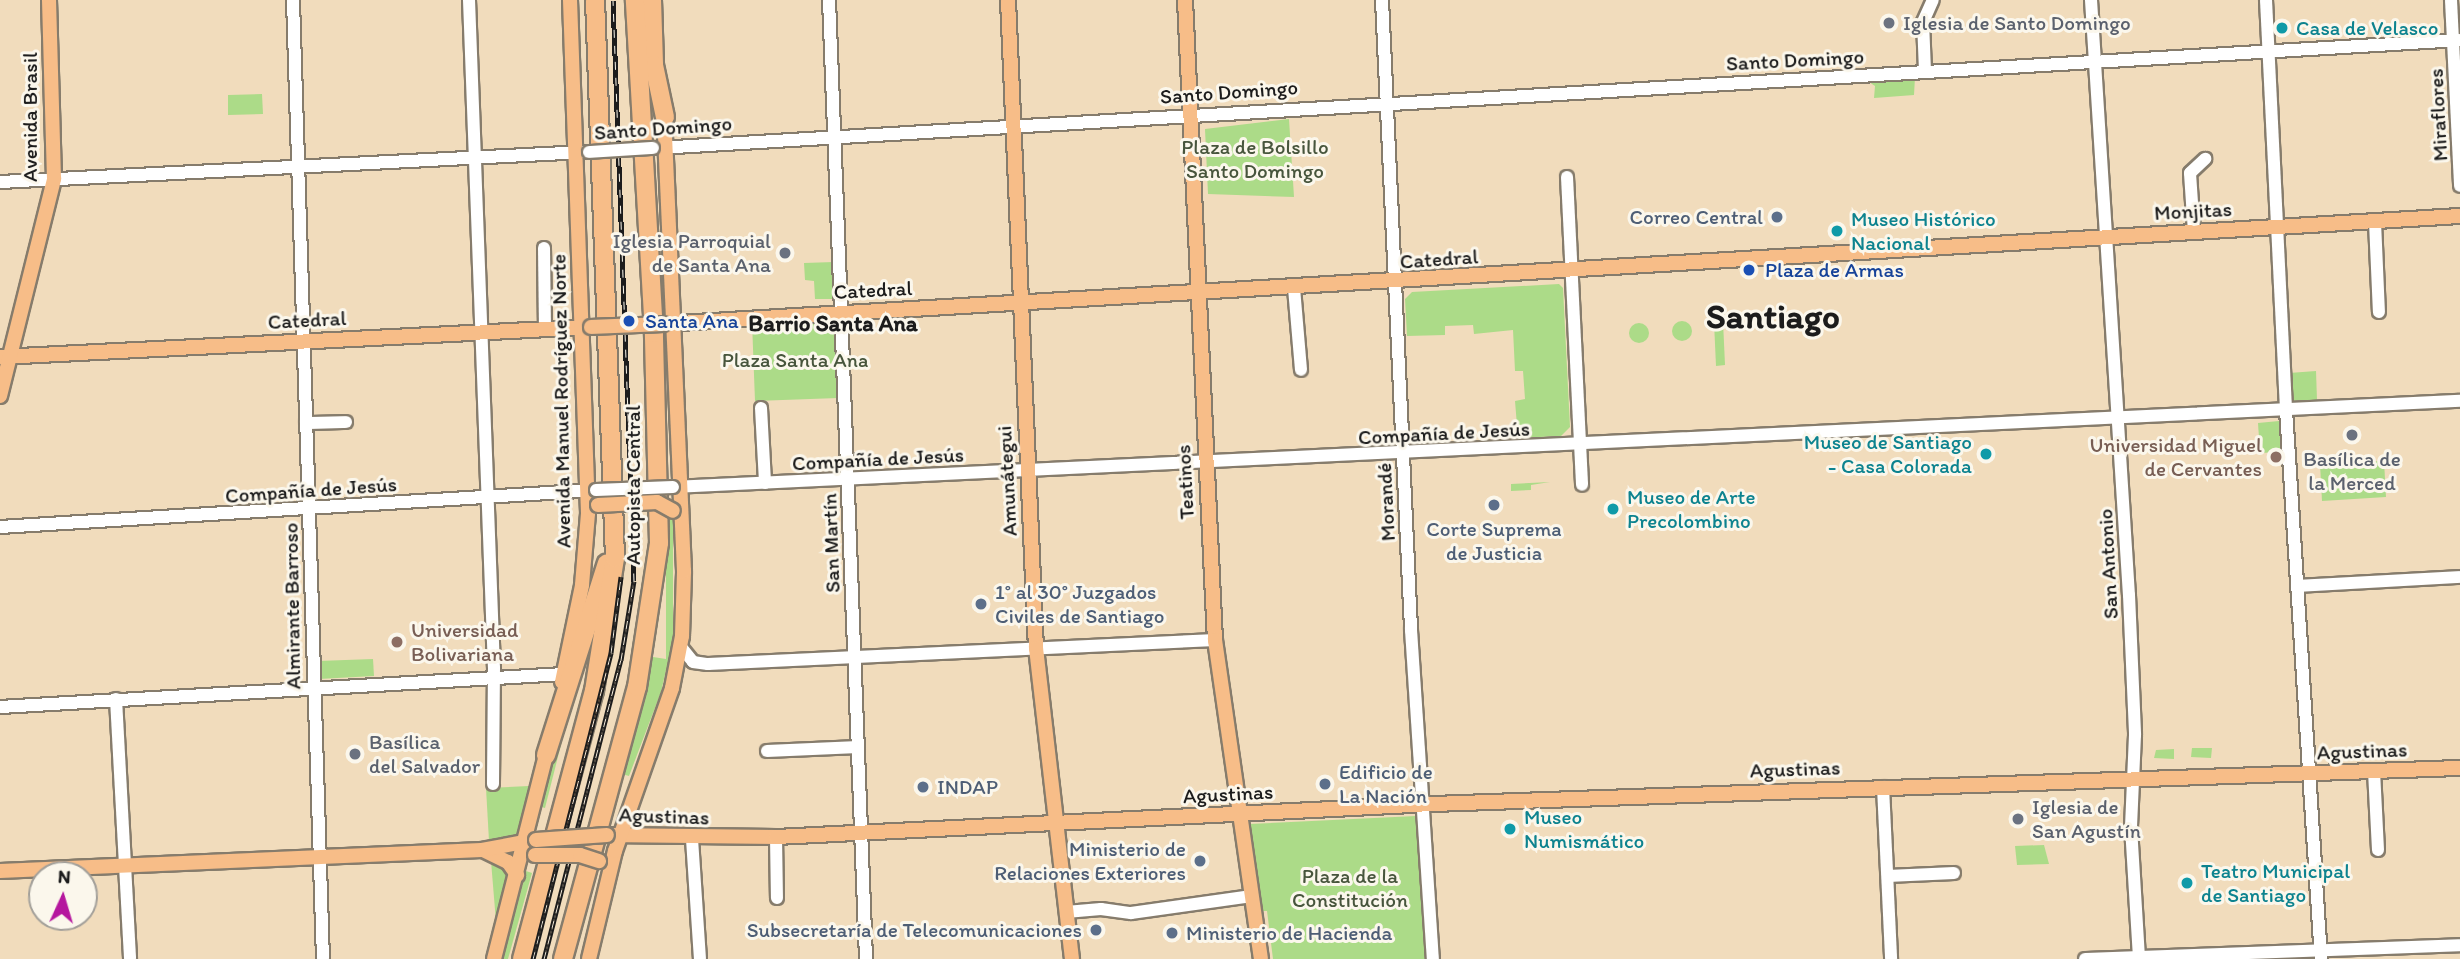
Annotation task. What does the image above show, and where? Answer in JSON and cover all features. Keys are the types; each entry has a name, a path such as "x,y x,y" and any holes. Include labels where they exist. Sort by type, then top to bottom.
{"highway":[{"name":"Autopista Central","path":"522,959 599,670 611,601 616,529 603,307 595,0"},
{"name":"Autopista Central","path":"563,959 636,688 659,543 653,308 635,0"},
{"path":"652,0 655,72 665,117"},
{"path":"546,755 577,667 616,529"}],"main road":[{"name":"Avenida Brasil","path":"0,396 5,357 54,179 50,0"},
{"name":"Avenida Manuel Rodríguez Norte","path":"494,959 517,875 530,849 546,755 582,585 592,500 584,153 570,0"},
{"path":"589,959 610,873 614,835 671,688 681,647 659,147 665,117 658,0"},
{"name":"Amunátegui","path":"1008,0 1036,648 1072,959"},
{"name":"Teatinos","path":"1185,0 1215,640 1261,959"},
{"name":"Monjitas","path":"1748,260 2460,216"},
{"name":"Catedral","path":"5,357 667,324 1748,260"},
{"path":"592,500 657,502 677,515"},
{"name":"Agustinas","path":"0,871 530,849 614,835 692,839 776,837 1423,805 2460,768"},
{"path":"530,849 599,860 610,873"},
{"path":"482,850 508,862 517,875"}],"street":[{"name":"Almirante Barroso","path":"293,0 312,686 323,959"},
{"path":"469,0 494,676 493,784"},
{"name":"San Martín","path":"829,0 866,959"},
{"name":"Morandé","path":"1382,0 1392,283 1433,959"},
{"path":"1924,71 1923,22 1933,0"},
{"name":"San Antonio","path":"2091,0 2135,708 2133,780 2139,958"},
{"path":"2266,0 2286,410 2311,773 2320,954"},
{"name":"Miraflores","path":"2451,0 2457,40 2460,186"},
{"name":"Santo Domingo","path":"0,182 584,153 1386,101 2457,40"},
{"path":"2194,232 2190,173 2205,159"},
{"path":"1567,177 1582,485"},
{"path":"2375,222 2379,312"},
{"path":"544,247 545,330"},
{"path":"1294,288 1301,370"},
{"path":"2118,418 2460,401"},
{"path":"761,408 765,483"},
{"name":"Compañía de Jesús","path":"0,527 488,498 592,500 676,487 1403,455 2118,418"},
{"path":"306,423 346,422"},
{"path":"2298,586 2460,577"},
{"path":"681,647 689,659 702,664 1215,640"},
{"path":"0,707 312,686 563,674"},
{"path":"116,699 130,959"},
{"path":"767,751 858,747"},
{"path":"2374,771 2378,850"},
{"path":"1883,787 1891,959"},
{"path":"776,837 777,898"},
{"path":"692,839 700,959"},
{"path":"1888,876 1954,873"},
{"path":"1066,912 1101,909 1131,913 1252,896"},
{"path":"2085,959 2320,954 2460,945"}],"green space":[{"path":"1915,77 1914,95 1874,98 1875,86 1869,82"},
{"path":"262,94 263,114 228,115 228,95"},
{"name":"Plaza de Bolsillo Santo Domingo","path":"1289,119 1294,197 1208,194 1205,129"},
{"path":"834,262 835,299 815,299 814,281 805,280 804,263"},
{"path":"1559,284 1563,288 1570,427 1561,436 1518,438 1515,401 1525,399 1523,371 1515,371 1513,330 1474,334 1473,325 1445,326 1445,335 1407,336 1405,299 1412,292"},
{"name":"Plaza Santa Ana","path":"835,319 838,398 755,401 752,322"},
{"path":"1678,321 1686,321 1692,331 1686,341 1678,341 1672,335 1672,327"},
{"path":"1723,321 1725,365 1716,366 1714,322"},
{"path":"1639,323 1646,326 1649,333 1646,340 1639,343 1632,340 1629,333 1632,326"},
{"path":"2316,371 2317,400 2292,401 2289,373"},
{"path":"2279,421 2281,452 2260,453 2258,423"},
{"path":"2384,461 2386,497 2322,501 2320,464"},
{"path":"1550,482 1531,485 1531,490 1511,491 1511,484"},
{"path":"666,518 673,518 673,640 661,692 629,776 622,774 653,657 666,659"},
{"path":"373,659 374,676 319,679 318,661"},
{"path":"565,729 545,808 538,806 550,757"},
{"path":"2192,748 2212,748 2211,758 2191,757"},
{"path":"2174,749 2174,759 2154,758 2156,750"},
{"path":"529,786 516,837 489,841 486,788"},
{"name":"Plaza de la Constitución","path":"1416,816 1427,959 1273,959 1267,911 1259,911 1249,824"},
{"path":"2044,845 2049,864 2017,865 2015,846"},
{"path":"491,861 507,868 508,877 497,934"},
{"path":"526,871 532,873 508,959 503,959"}],"railway":[{"path":"544,959 621,660 634,581 613,0"},
{"path":"533,959 611,653 621,577"}],"place":[{"name":"Iglesia de Santo Domingo","path":"1889,23"},
{"name":"Casa de Velasco","path":"2282,28"},
{"name":"Correo Central","path":"1777,217"},
{"name":"Museo Histórico Nacional","path":"1837,231"},
{"name":"Iglesia Parroquial de Santa Ana","path":"785,253"},
{"name":"Plaza de Armas","path":"1749,270"},
{"name":"Santa Ana","path":"629,321"},
{"name":"Basílica de la Merced","path":"2352,435"},
{"name":"Museo de Santiago - Casa Colorada","path":"1986,454"},
{"name":"Universidad Miguel de Cervantes","path":"2276,457"},
{"name":"Corte Suprema de Justicia","path":"1494,505"},
{"name":"Museo de Arte Precolombino","path":"1613,509"},
{"name":"1° al 30° Juzgados Civiles de Santiago","path":"981,604"},
{"name":"Universidad Bolivariana","path":"397,642"},
{"name":"Basílica del Salvador","path":"355,754"},
{"name":"Edificio de La Nación","path":"1325,784"},
{"name":"INDAP","path":"923,787"},
{"name":"Iglesia de San Agustín","path":"2018,819"},
{"name":"Museo Numismático","path":"1510,829"},
{"name":"Ministerio de Relaciones Exteriores","path":"1200,861"},
{"name":"Teatro Municipal de Santiago","path":"2187,883"},
{"name":"Subsecretaría de Telecomunicaciones","path":"1096,930"},
{"name":"Ministerio de Hacienda","path":"1172,933"}],"district":[{"name":"Santiago","path":"1773,316"},
{"name":"Barrio Santa Ana","path":"833,323"}]}
